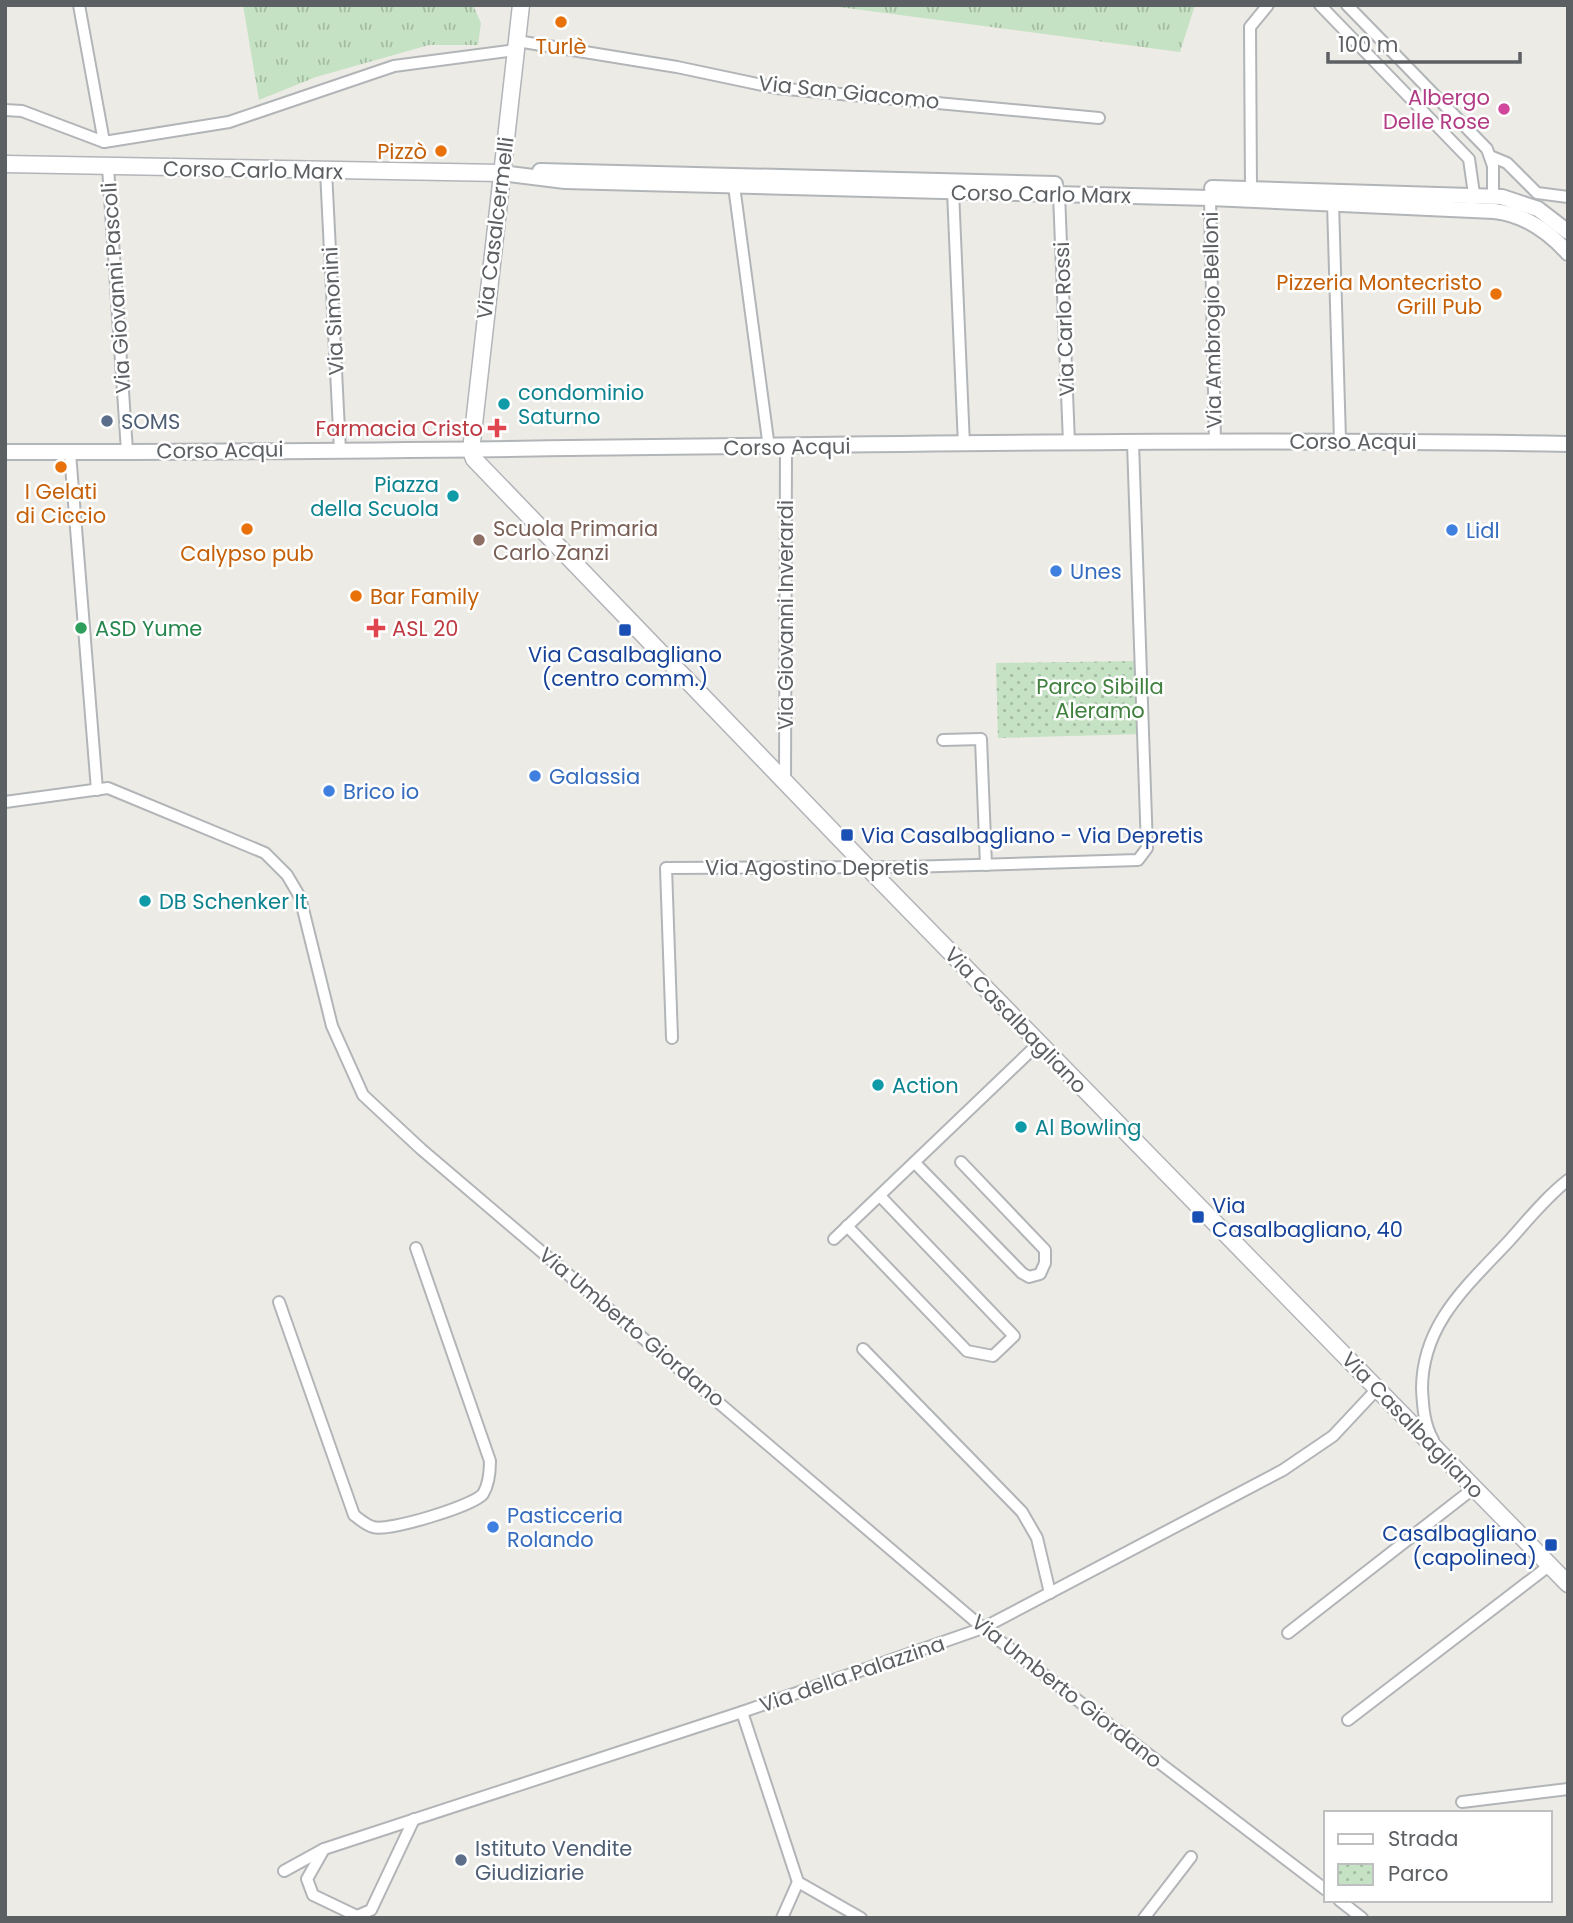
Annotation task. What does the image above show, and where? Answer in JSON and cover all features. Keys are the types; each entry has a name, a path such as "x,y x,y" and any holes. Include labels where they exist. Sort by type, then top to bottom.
{"main road":[{"name":"Via Casalcermelli","path":"471,451 521,5"},
{"name":"Corso Carlo Marx","path":"5,164 501,173"},
{"name":"Via Casalbagliano","path":"471,451 477,464 867,867 1568,1584"}],"street":[{"path":"79,5 104,142"},
{"path":"1251,190 1250,27 1268,5"},
{"path":"1320,5 1466,156 1485,199"},
{"path":"1347,5 1469,130 1490,156 1507,163 1537,193 1568,197"},
{"name":"Via San Giacomo","path":"5,110 22,111 104,142 229,122 394,66 516,46 677,67 776,88 1099,118"},
{"path":"1485,199 1490,156"},
{"name":"Via Giovanni Pascoli","path":"107,167 127,452"},
{"name":"Corso Carlo Marx","path":"501,173 565,170 1485,199 1502,212 1528,221 1566,242"},
{"name":"Via Simonini","path":"326,171 340,450"},
{"name":"Corso Carlo Marx","path":"501,173 565,181 1333,203 1485,199"},
{"path":"734,186 769,448"},
{"path":"953,191 964,445"},
{"name":"Via Carlo Rossi","path":"1059,194 1069,443"},
{"name":"Via Ambrogio Belloni","path":"1210,198 1215,442"},
{"path":"1333,203 1340,440"},
{"name":"Corso Acqui","path":"5,452 471,451 1340,440 1568,444"},
{"name":"Via Agostino Depretis","path":"672,1038 666,868 986,865 1138,860 1147,848 1133,443"},
{"name":"Via Giovanni Inverardi","path":"785,782 786,447"},
{"path":"70,453 97,790"},
{"path":"943,740 981,739 986,865"},
{"name":"Via Umberto Giordano","path":"5,802 108,788 265,853 287,875 300,897 332,1027 363,1095 421,1149 983,1628 1324,1888"},
{"path":"834,1239 1039,1043"},
{"path":"915,1163 1022,1273 1029,1277 1040,1274 1045,1263 1045,1250 961,1162"},
{"path":"1443,1457 1426,1425 1423,1398 1424,1358 1429,1340 1444,1313 1568,1180"},
{"path":"847,1226 967,1351 993,1356 1014,1336 880,1196"},
{"path":"279,1301 354,1515 373,1528 398,1526 470,1502 482,1495 489,1478 490,1461 416,1248"},
{"path":"863,1349 1022,1512 1037,1538 1050,1593"},
{"name":"Via della Palazzina","path":"284,1871 324,1849 742,1712 983,1628 1283,1470 1333,1436 1377,1389"},
{"path":"1398,1410 1410,1411 1423,1398"},
{"path":"1288,1633 1474,1488"},
{"path":"1348,1720 1550,1565"},
{"path":"742,1712 798,1882 861,1918"},
{"path":"1462,1802 1568,1790"},
{"path":"324,1849 307,1879 313,1895 357,1916 371,1910 414,1819"},
{"path":"1144,1918 1191,1857"},
{"path":"782,1918 798,1882"},
{"path":"1342,1902 1362,1918"}],"green space":[{"path":"243,5 473,5 481,23 478,45 429,45 316,77 259,100"},
{"path":"824,5 1195,5 1180,52"},
{"name":"Parco Sibilla Aleramo","path":"1139,661 1142,734 998,738 996,663"}],"place":[{"name":"Turlè","path":"561,22"},
{"name":"Albergo Delle Rose","path":"1504,109"},
{"name":"Pizzò","path":"441,151"},
{"name":"Pizzeria Montecristo Grill Pub","path":"1496,294"},
{"name":"condominio Saturno","path":"504,404"},
{"name":"SOMS","path":"107,421"},
{"name":"Farmacia Cristo","path":"497,428"},
{"name":"I Gelati di Ciccio","path":"61,467"},
{"name":"Piazza della Scuola","path":"453,496"},
{"name":"Calypso pub","path":"247,529"},
{"name":"Lidl","path":"1452,530"},
{"name":"Scuola Primaria Carlo Zanzi","path":"479,540"},
{"name":"Unes","path":"1056,571"},
{"name":"Bar Family","path":"356,596"},
{"name":"ASD Yume","path":"81,628"},
{"name":"ASL 20","path":"376,628"},
{"name":"Via Casalbagliano (centro comm.)","path":"625,630"},
{"name":"Galassia","path":"535,776"},
{"name":"Brico io","path":"329,791"},
{"name":"Via Casalbagliano - Via Depretis","path":"847,835"},
{"name":"DB Schenker It","path":"145,901"},
{"name":"Action","path":"878,1085"},
{"name":"Al Bowling","path":"1021,1127"},
{"name":"Via Casalbagliano, 40","path":"1198,1217"},
{"name":"Pasticceria Rolando","path":"493,1527"},
{"name":"Casalbagliano (capolinea)","path":"1551,1545"},
{"name":"Istituto Vendite Giudiziarie","path":"461,1860"}]}
